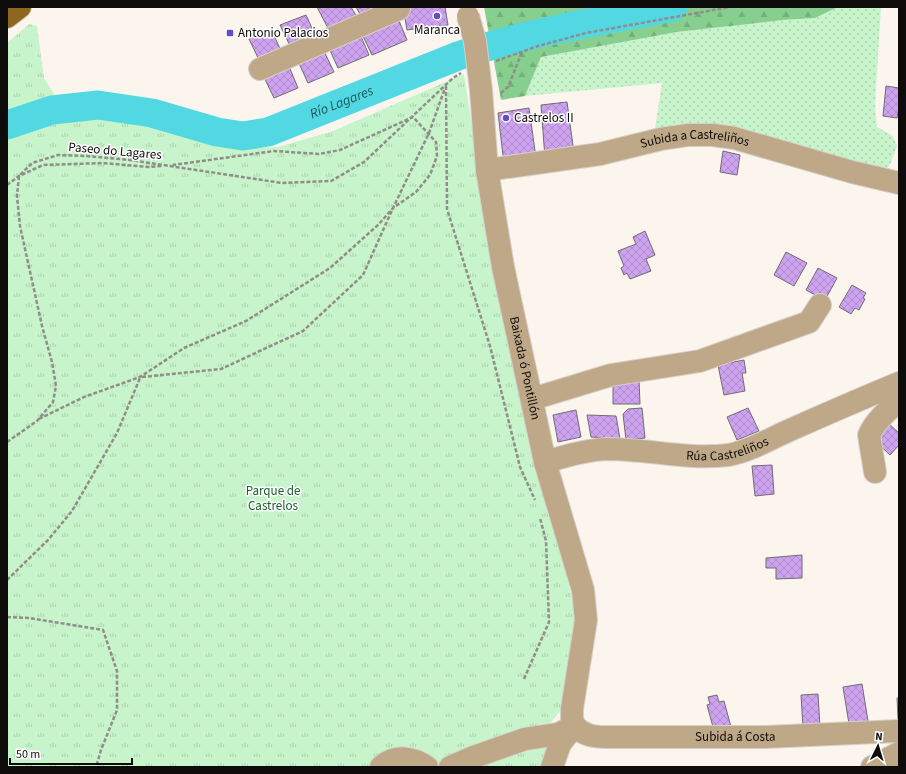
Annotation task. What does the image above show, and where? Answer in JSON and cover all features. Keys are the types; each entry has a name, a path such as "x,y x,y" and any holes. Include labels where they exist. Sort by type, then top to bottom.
{"main road":[{"path":"7,17 20,7"}],"street":[{"path":"260,69 399,9 398,7"},
{"name":"Baixada ó Pontillón","path":"468,12 490,92 487,170 503,267 545,462 583,590 586,620 572,709 574,726"},
{"name":"Subida a Castreliños","path":"487,170 600,154 661,139 681,136 713,135 734,138 852,172 899,183"},
{"path":"532,399 611,375 700,361 809,322 820,304"},
{"name":"Rúa Castreliños","path":"545,462 588,450 609,449 713,456 731,454 748,449 899,383"},
{"path":"875,472 869,444 869,435 882,416 899,400"},
{"path":"450,767 465,760 525,739 558,734 574,726"},
{"path":"552,767 560,744 574,726"},
{"name":"Subida á Costa","path":"574,726 587,735 606,737 766,737 899,732"},
{"path":"872,767 899,753"},
{"path":"381,767 385,763 395,758 407,758 418,760 427,767"}],"path":[{"path":"493,62 522,51 586,33 730,7"},
{"path":"490,92 508,87 522,51"},
{"name":"Paseo do Lagares","path":"19,176 32,163 58,155 130,160 282,183 331,181 364,162 453,78 460,73 467,71"},
{"path":"140,377 221,369 303,331 363,276 392,208 428,133 446,86"},
{"path":"446,86 447,209 490,346 520,467 537,507"},
{"path":"7,185 19,176 43,165 103,163 148,167 168,166 274,151 319,154 340,150 413,117 436,142 437,156 430,175 416,192 392,208 378,225 330,268 246,321 184,348 140,377 84,397 37,421 7,442"},
{"path":"19,176 16,196 20,226 40,318 52,362 56,386 53,402 37,421"},
{"path":"7,580 48,540 72,511 117,432 140,377"},
{"path":"524,680 549,622 546,540 539,514"},
{"path":"7,617 29,618 103,630 117,671 117,710 96,767"}],"green space":[{"path":"484,7 838,7 815,18 783,20 677,32 541,57 525,96 501,100"},
{"path":"838,7 881,7 875,105 877,127 893,136 897,146 889,167 877,172 654,135 662,83 525,96 541,57 677,32 783,20 815,18"},
{"name":"Parque de Castrelos","path":"29,24 37,26 44,78 68,117 99,117 146,121 231,149 278,147 333,131 464,74 480,180 577,621 563,708 546,728 546,742 550,754 545,767 7,767 7,43"}],"building":[{"path":"317,7 351,7 358,19 330,32"},
{"path":"356,7 382,7 361,16"},
{"path":"403,7 445,7 448,25 407,30"},
{"path":"306,15 316,37 291,48 280,25"},
{"path":"397,16 407,40 372,55 361,32"},
{"path":"272,31 282,53 260,62 249,39"},
{"path":"360,34 369,55 338,68 328,46"},
{"path":"322,47 334,72 308,83 297,59"},
{"path":"288,64 298,88 274,98 263,75"},
{"path":"886,86 899,88 899,112 897,118 883,116"},
{"path":"567,102 574,153 545,158 541,105"},
{"path":"529,108 536,158 504,164 498,113"},
{"path":"723,151 740,155 737,175 720,172"},
{"path":"645,231 655,255 646,259 651,271 630,279 627,273 624,275 621,268 624,266 618,251 636,244 633,237"},
{"path":"786,252 807,263 794,286 774,275"},
{"path":"818,268 837,278 825,300 806,290"},
{"path":"852,285 866,293 863,298 865,299 859,310 855,308 851,314 839,307"},
{"path":"744,360 746,373 742,373 745,391 724,395 718,365"},
{"path":"613,380 639,380 640,404 613,404"},
{"path":"642,408 645,438 626,440 623,414 628,409"},
{"path":"748,408 759,431 737,440 727,417"},
{"path":"576,410 581,437 558,442 553,415"},
{"path":"587,415 616,416 620,439 591,437"},
{"path":"887,422 899,433 899,445 890,455 872,438"},
{"path":"772,465 774,494 755,496 752,466"},
{"path":"802,555 802,578 776,579 776,568 766,568 766,558"},
{"path":"862,684 868,721 849,724 843,687"},
{"path":"818,694 820,727 803,728 801,695"},
{"path":"717,695 719,702 724,701 731,727 713,727 707,705 710,704 708,697"},
{"path":"897,698 899,698 899,719 898,719"}],"waterway":[{"name":"Río Lagares","path":"7,125 52,110 98,105 152,113 217,132 243,136 268,132 458,56 511,40 673,7"}],"place":[{"name":"Maranca","path":"437,16"},
{"name":"Antonio Palacios","path":"230,33"},
{"name":"Castrelos II","path":"506,118"}]}
